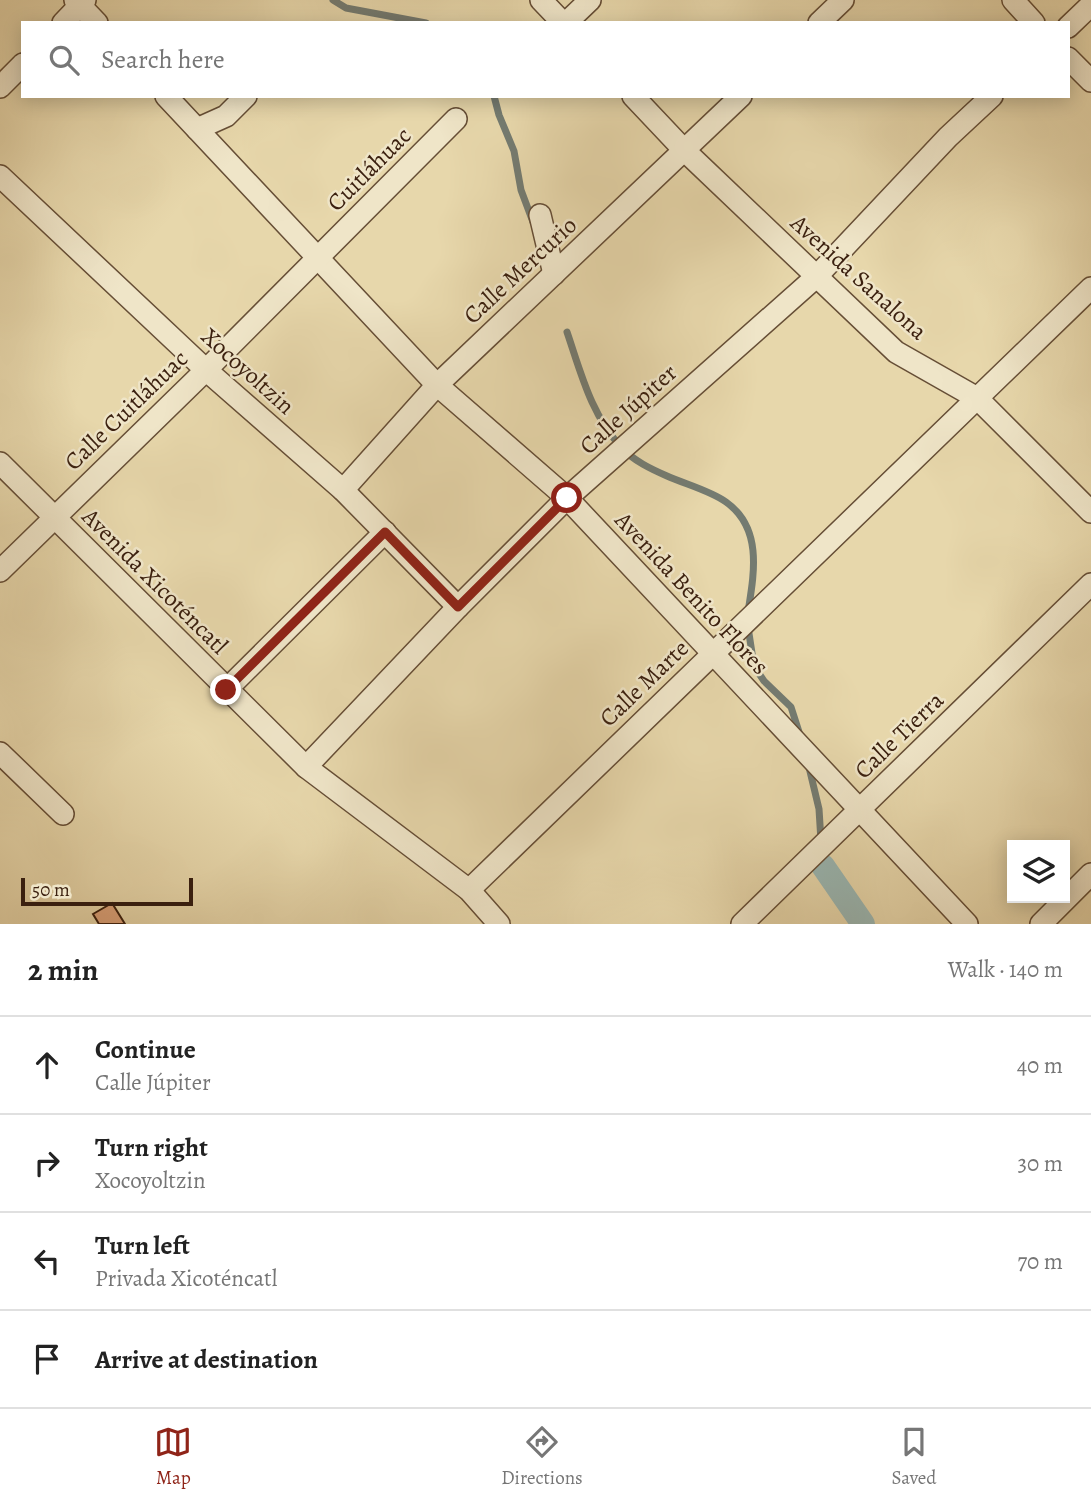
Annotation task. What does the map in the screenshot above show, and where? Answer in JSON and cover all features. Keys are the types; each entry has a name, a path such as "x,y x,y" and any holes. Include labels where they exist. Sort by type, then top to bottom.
{"street":[{"path":"541,0 563,21"},
{"path":"567,21 590,0"},
{"path":"821,21 843,0"},
{"path":"1013,0 1032,21"},
{"path":"65,21 80,2 95,21"},
{"path":"1070,25 1091,5"},
{"path":"1070,60 1091,82"},
{"path":"0,88 21,66"},
{"name":"Avenida Benito Flores","path":"168,98 437,385 567,498 858,811 967,924"},
{"path":"197,129 226,116 244,98"},
{"name":"Avenida Sanalona","path":"635,98 684,150 896,352 977,398 1091,512"},
{"name":"Calle Mercurio","path":"343,490 437,385 739,98"},
{"name":"Calle Júpiter","path":"306,767 458,607 567,498 816,277 948,137 990,98"},
{"name":"Cuitláhuac","path":"318,257 456,119"},
{"name":"Xocoyoltzin","path":"0,176 205,370 343,490 458,607"},
{"path":"540,215 554,274"},
{"name":"Calle Cuitláhuac","path":"0,571 318,257"},
{"name":"Calle Marte","path":"469,890 1091,288"},
{"name":"Avenida Xicoténcatl","path":"0,463 306,767 469,890 499,924"},
{"path":"226,690 385,532"},
{"name":"Calle Tierra","path":"742,924 1091,583"},
{"path":"0,753 63,814"},
{"path":"1041,924 1091,874"}],"building":[{"path":"112,903 125,924 99,924 93,914"}],"waterway":[{"path":"333,0 346,8 415,21"},
{"path":"495,98 514,151 521,190 533,222"},
{"path":"567,332 595,408 622,448 649,467 720,498 738,513 746,525 753,552 748,612"},
{"path":"748,627 754,666 764,681 791,707 800,735"},
{"path":"808,763 819,809 821,841"},
{"path":"823,866 863,924"}],"route":[{"path":"226,690 385,532 458,607 567,498"}]}
